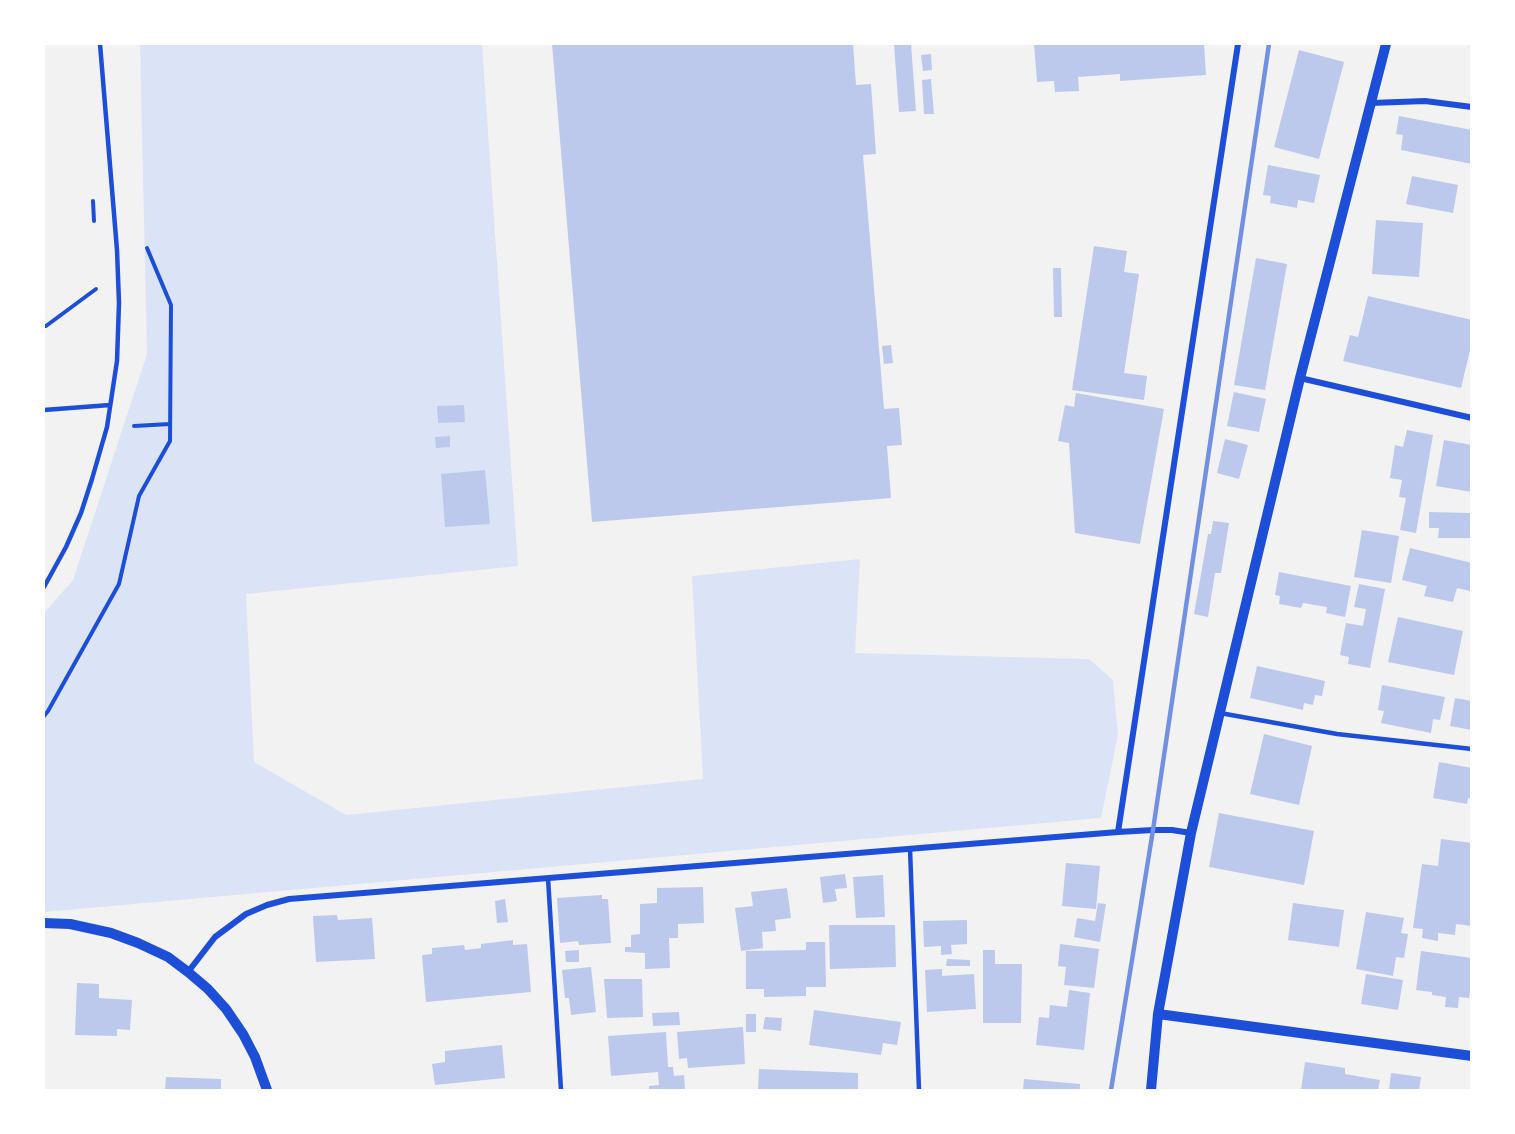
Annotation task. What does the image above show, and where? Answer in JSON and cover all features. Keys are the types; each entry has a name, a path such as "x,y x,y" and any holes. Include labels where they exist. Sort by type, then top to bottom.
{"street":[{"path":"1118,832 1238,44"},
{"path":"1151,1090 1158,1014 1191,833 1300,378 1386,44"},
{"path":"1371,103 1425,101 1472,107"},
{"path":"1300,378 1472,418"},
{"path":"188,972 215,937 246,914 289,899 1118,832 1172,830 1191,833"},
{"path":"44,923 69,924 111,933 168,957 208,989 226,1009 243,1034 267,1090"},
{"path":"1158,1014 1472,1056"}],"lane":[{"path":"44,587 81,513 103,446 117,362 119,303 117,250 100,44"},
{"path":"44,410 110,405"},
{"path":"1220,713 1337,734 1472,749"},
{"path":"910,849 919,1090"},
{"path":"548,878 561,1090"}],"path":[{"path":"93,200 94,221"},
{"path":"44,716 119,584 139,496 170,441 171,305 147,248"},
{"path":"44,326 96,289"},
{"path":"134,426 170,423"}],"shaded area":[{"path":"140,44 482,44 518,566 246,594 254,762 346,815 703,779 692,576 860,559 855,653 1089,659 1113,680 1118,735 1101,818 44,912 44,613 73,580 147,354"}],"building":[{"path":"552,44 853,44 856,85 871,84 876,154 863,155 884,409 899,408 902,445 887,446 891,498 592,522"},
{"path":"894,44 911,44 916,111 899,112"},
{"path":"1034,44 1204,44 1206,75 1120,81 1120,74 1078,77 1079,91 1055,92 1054,81 1037,82"},
{"path":"1299,50 1344,62 1319,159 1274,147"},
{"path":"931,54 932,70 923,71 921,55"},
{"path":"931,79 934,114 924,114 922,80"},
{"path":"1399,116 1472,130 1472,164 1401,150 1403,135 1396,134"},
{"path":"1268,165 1320,175 1314,203 1298,200 1297,208 1270,203 1271,196 1263,195"},
{"path":"1412,176 1458,185 1453,213 1406,204"},
{"path":"1376,220 1423,223 1419,277 1372,274"},
{"path":"1094,246 1127,251 1124,272 1139,274 1124,373 1147,376 1144,400 1072,390"},
{"path":"1256,258 1287,264 1265,390 1234,385"},
{"path":"1053,268 1061,268 1062,317 1054,317"},
{"path":"1368,296 1472,320 1472,342 1461,388 1343,361 1350,335 1358,337"},
{"path":"891,345 893,363 884,364 882,346"},
{"path":"1234,392 1266,399 1259,432 1227,426"},
{"path":"1076,393 1164,409 1140,544 1075,533 1069,443 1058,441 1065,405 1074,407"},
{"path":"464,405 465,422 438,423 437,406"},
{"path":"1407,430 1433,435 1416,533 1400,530 1406,498 1399,497 1402,480 1390,478 1395,445 1403,447"},
{"path":"450,436 450,447 436,448 435,437"},
{"path":"1225,439 1248,445 1239,479 1217,473"},
{"path":"1444,440 1472,445 1472,492 1436,486"},
{"path":"485,470 490,524 445,527 441,474"},
{"path":"1429,512 1470,513 1470,538 1438,538 1439,528 1429,528"},
{"path":"1213,521 1229,523 1221,573 1215,573 1208,617 1194,614 1208,534 1211,534"},
{"path":"1362,530 1399,536 1391,583 1354,577"},
{"path":"1410,548 1472,563 1470,591 1457,588 1453,602 1424,596 1427,586 1402,580"},
{"path":"1279,572 1351,586 1345,617 1326,613 1327,607 1303,603 1301,608 1279,604 1280,596 1275,595"},
{"path":"1359,584 1385,589 1370,668 1348,664 1349,657 1340,655 1346,623 1363,626 1366,609 1354,607"},
{"path":"1398,617 1463,631 1454,675 1388,662"},
{"path":"1257,666 1325,681 1322,696 1315,695 1313,705 1304,703 1303,710 1250,698"},
{"path":"1382,685 1445,697 1440,720 1433,719 1431,733 1381,723 1384,711 1378,710"},
{"path":"1455,698 1472,701 1472,730 1450,726"},
{"path":"1264,734 1312,746 1299,805 1250,794"},
{"path":"1439,762 1472,768 1472,799 1468,798 1467,804 1433,798"},
{"path":"1219,813 1314,831 1304,885 1209,867"},
{"path":"1441,839 1472,843 1472,926 1456,924 1455,935 1438,933 1438,941 1422,938 1423,929 1413,928 1422,864 1438,866"},
{"path":"1066,863 1100,866 1096,909 1062,906"},
{"path":"845,874 847,888 835,889 837,901 823,903 820,877"},
{"path":"883,875 885,917 856,918 853,877"},
{"path":"703,887 704,923 678,924 678,938 669,938 670,968 645,969 645,953 625,952 625,947 631,947 631,935 640,934 640,904 657,903 657,888"},
{"path":"787,888 791,918 775,920 776,931 762,932 763,948 741,951 735,908 753,906 751,892"},
{"path":"602,895 602,899 608,899 611,943 579,945 578,941 560,943 557,898"},
{"path":"505,899 508,922 497,923 495,901"},
{"path":"1098,903 1106,904 1100,942 1074,937 1077,918 1095,921"},
{"path":"1293,903 1344,910 1339,947 1288,940"},
{"path":"1366,912 1404,918 1401,933 1408,934 1404,958 1396,957 1393,976 1356,969"},
{"path":"337,915 338,920 372,918 375,959 316,962 313,916"},
{"path":"967,920 967,944 951,945 952,954 941,955 941,946 924,947 923,921"},
{"path":"829,925 895,925 896,967 830,969"},
{"path":"513,940 513,945 527,944 531,992 426,1002 422,955 432,954 432,948 464,945 465,950 481,948 481,944"},
{"path":"806,942 825,942 826,987 806,987 806,996 764,997 764,989 746,989 746,951 806,950"},
{"path":"1060,944 1099,949 1094,988 1064,985 1066,967 1058,966"},
{"path":"579,950 579,962 566,962 565,951"},
{"path":"983,950 995,950 995,964 1022,964 1021,1023 983,1023"},
{"path":"1421,951 1472,958 1469,998 1459,997 1458,1008 1445,1007 1446,997 1416,990"},
{"path":"947,959 970,960 970,966 946,966"},
{"path":"591,967 596,1012 571,1015 569,998 565,998 562,970"},
{"path":"942,969 942,976 974,974 976,1009 927,1012 925,970"},
{"path":"1366,974 1403,980 1398,1010 1361,1004"},
{"path":"604,979 642,979 643,1017 607,1018"},
{"path":"77,983 99,984 99,998 132,1000 130,1030 117,1029 117,1036 75,1035"},
{"path":"1069,990 1090,993 1084,1050 1036,1045 1039,1017 1049,1018 1050,1005 1067,1007"},
{"path":"814,1010 901,1022 897,1045 883,1043 881,1055 809,1045"},
{"path":"679,1012 680,1025 653,1026 652,1013"},
{"path":"746,1014 756,1014 756,1032 746,1032"},
{"path":"765,1017 782,1018 781,1031 763,1029"},
{"path":"743,1027 745,1064 688,1068 687,1058 679,1059 677,1032"},
{"path":"666,1032 668,1067 673,1067 674,1076 684,1075 685,1090 649,1090 649,1086 659,1085 658,1072 611,1076 608,1036"},
{"path":"502,1045 505,1078 435,1085 432,1064 445,1062 445,1051"},
{"path":"1305,1062 1345,1068 1345,1074 1380,1080 1378,1090 1301,1090"},
{"path":"759,1069 858,1073 858,1090 758,1090"},
{"path":"1391,1073 1421,1077 1419,1090 1389,1090"},
{"path":"166,1077 221,1079 221,1090 165,1090"},
{"path":"1024,1079 1080,1084 1080,1090 1023,1090"}],"railway":[{"path":"1111,1090 1153,830 1269,44"}]}
